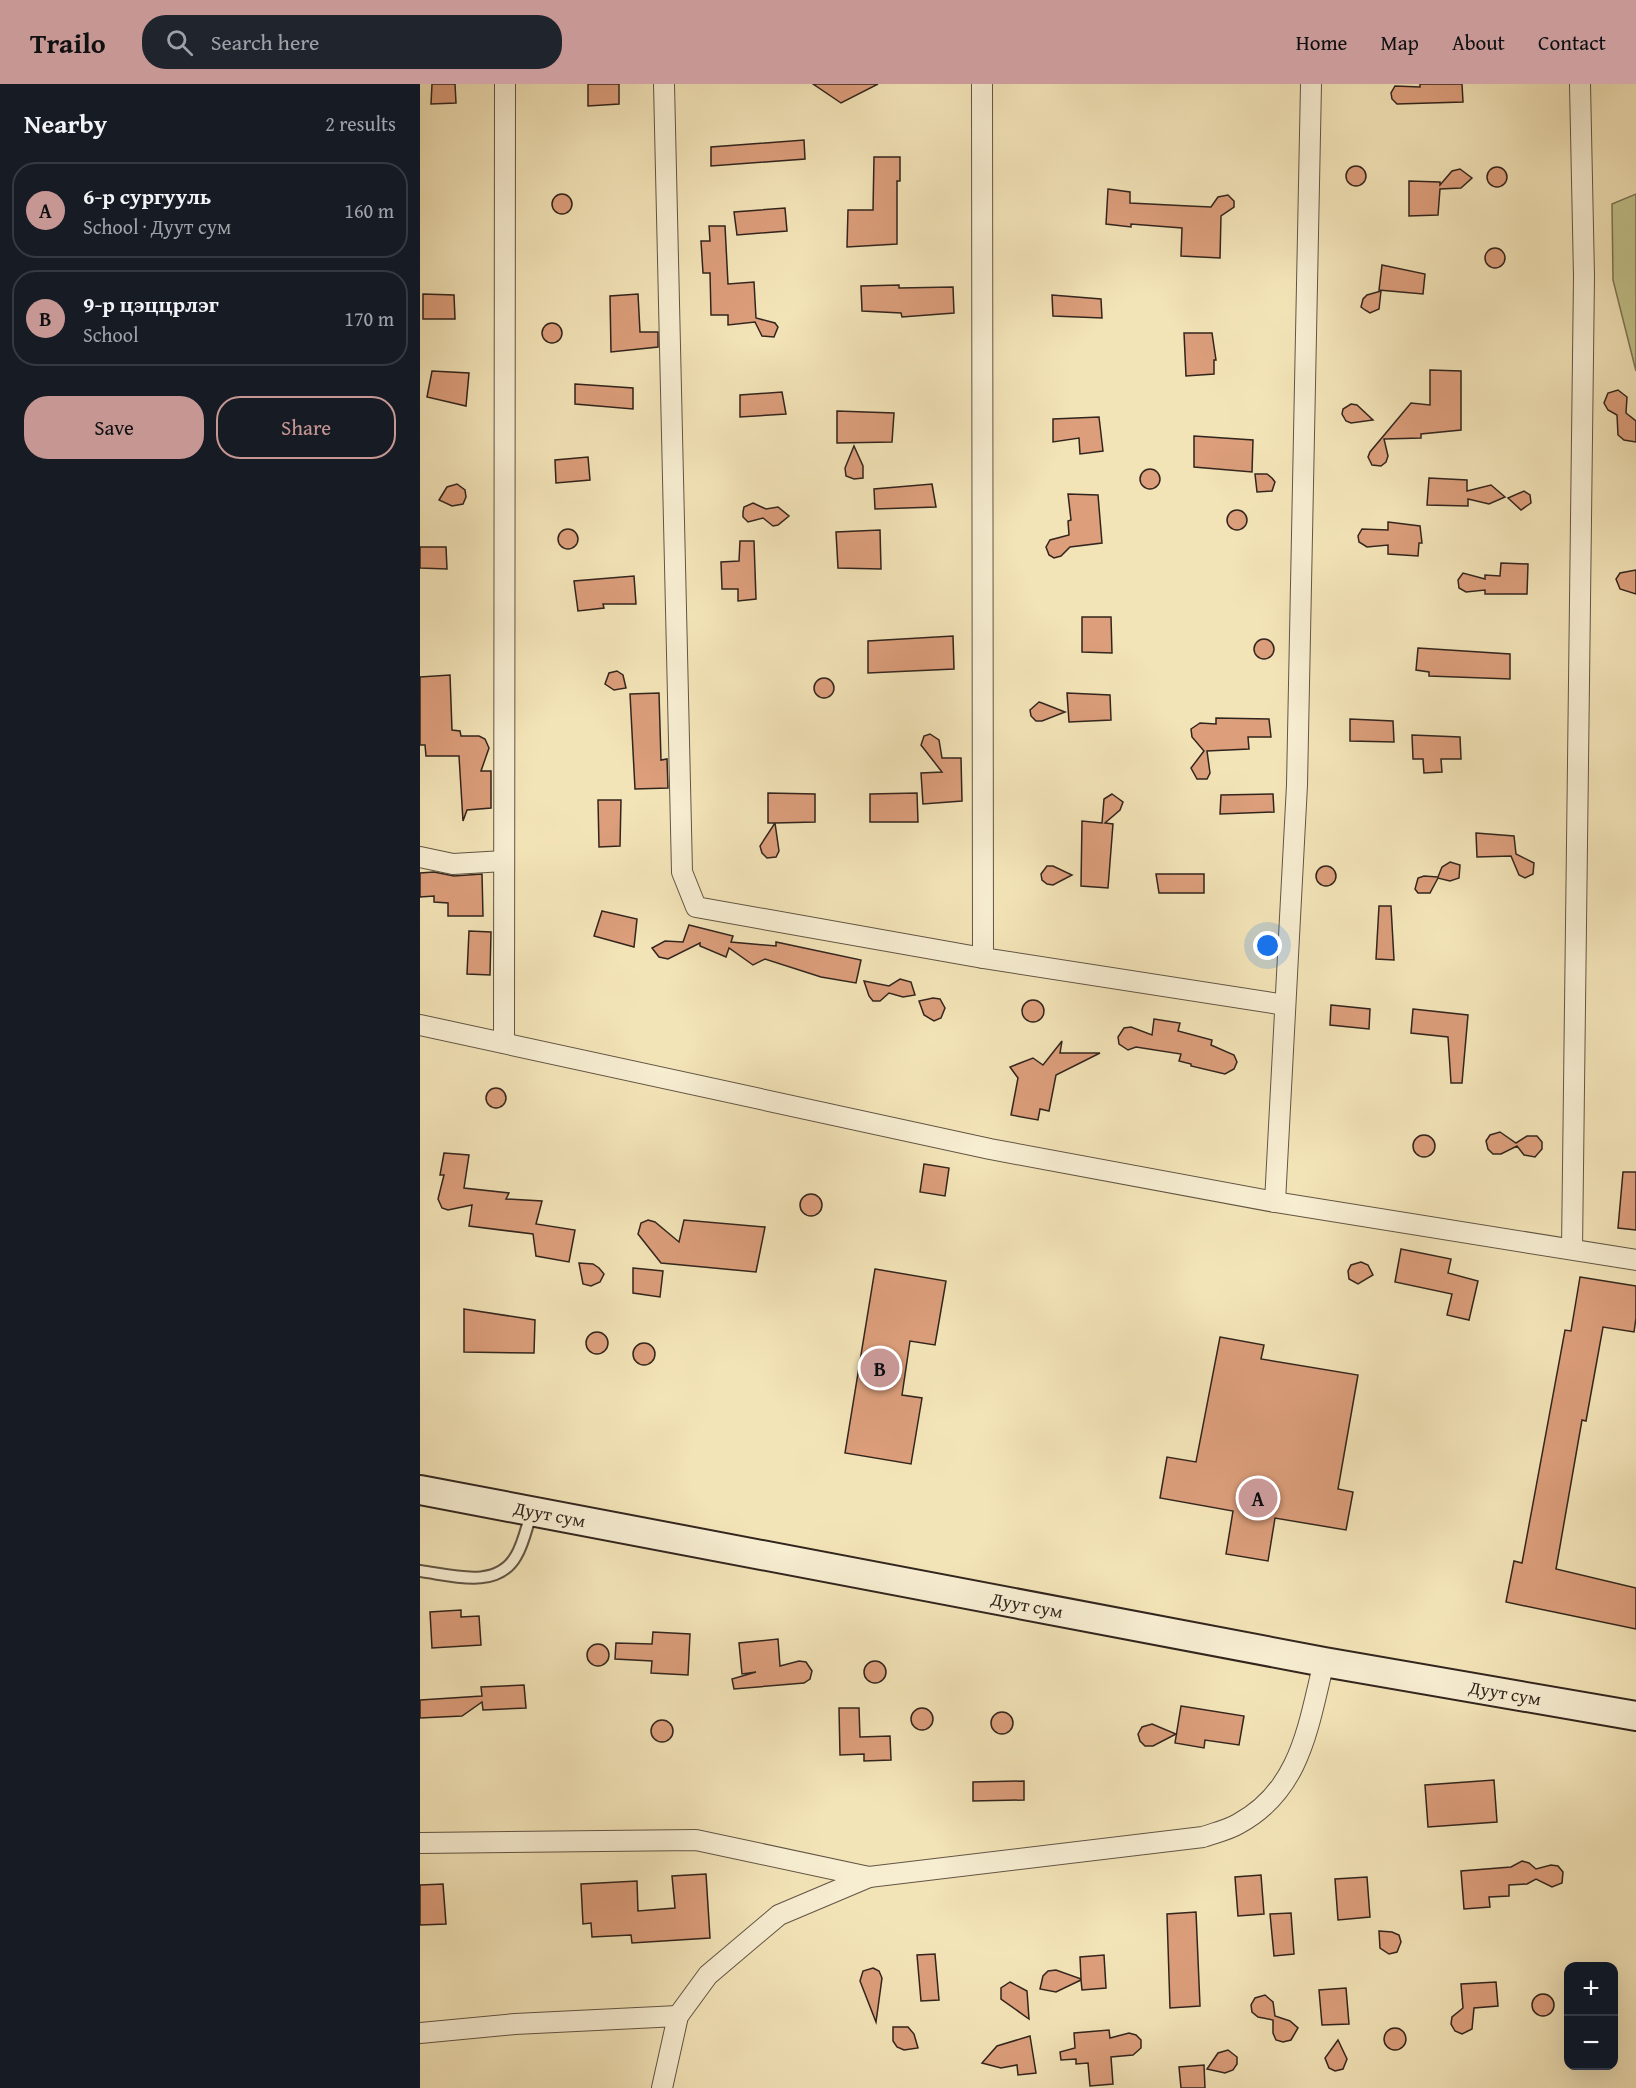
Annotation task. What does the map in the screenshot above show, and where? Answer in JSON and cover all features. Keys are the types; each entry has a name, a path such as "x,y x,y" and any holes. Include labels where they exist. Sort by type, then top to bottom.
{"main road":[{"name":"Дуут сум","path":"420,1490 1324,1662 1636,1716"}],"street":[{"path":"504,1042 505,84"},
{"path":"664,84 682,872 696,907 983,958 1285,1005"},
{"path":"982,84 983,958"},
{"path":"1275,1202 1297,785 1311,84"},
{"path":"1572,1249 1584,276 1580,84"},
{"path":"420,856 453,864 504,861"},
{"path":"420,1025 990,1149 1275,1202 1636,1260"},
{"path":"662,2088 678,2016 708,1975 779,1915 869,1877 1203,1837 1238,1825 1270,1801 1290,1777 1303,1745 1324,1662"},
{"path":"420,1843 696,1840 869,1877"},
{"path":"420,2034 515,2024 678,2016"}],"lane":[{"path":"420,1570 475,1578 496,1574 516,1557 532,1511"}],"green space":[{"path":"1636,194 1636,371 1613,280 1612,204"}],"building":[{"path":"432,84 455,84 456,103 431,104"},
{"path":"588,84 619,84 619,104 588,106"},
{"path":"813,84 878,84 841,103"},
{"path":"1420,84 1462,84 1463,102 1397,104 1392,99 1391,93 1395,86 1420,87"},
{"path":"804,140 805,159 711,166 711,147"},
{"path":"874,157 900,157 900,181 897,181 897,244 847,247 848,210 873,210"},
{"path":"1356,166 1363,169 1366,176 1363,183 1356,186 1349,183 1346,176 1349,169"},
{"path":"1497,167 1504,170 1507,177 1504,184 1497,187 1490,184 1487,177 1490,170"},
{"path":"1460,169 1472,178 1461,188 1440,189 1438,215 1409,216 1409,181 1440,182 1440,185 1452,171"},
{"path":"1108,189 1130,192 1130,203 1189,206 1211,207 1218,197 1228,195 1234,201 1234,207 1221,216 1220,258 1181,256 1182,228 1106,224"},
{"path":"562,194 569,197 572,204 569,211 562,214 555,211 552,204 555,197"},
{"path":"785,208 787,231 737,235 734,212"},
{"path":"709,226 725,226 728,284 754,282 756,318 775,323 778,327 774,337 762,336 755,322 728,325 728,315 711,315 710,273 703,273 701,241 710,241"},
{"path":"1495,248 1502,251 1505,258 1502,265 1495,268 1488,265 1485,258 1488,251"},
{"path":"1382,265 1425,274 1423,294 1379,290"},
{"path":"899,285 899,288 953,287 954,313 902,317 901,313 862,311 861,286"},
{"path":"1381,291 1379,309 1370,313 1361,307 1367,295"},
{"path":"423,294 454,295 455,319 423,319"},
{"path":"638,294 640,332 658,332 658,347 611,352 610,296"},
{"path":"1052,295 1101,299 1102,318 1053,316"},
{"path":"552,323 559,326 562,333 559,340 552,343 545,340 542,333 545,326"},
{"path":"1184,333 1212,333 1216,360 1214,360 1214,374 1186,376"},
{"path":"1430,370 1461,371 1461,430 1421,434 1421,438 1384,439 1388,456 1386,462 1381,466 1372,465 1368,457 1370,452 1411,403 1430,405"},
{"path":"432,371 469,373 466,406 427,397"},
{"path":"575,384 633,388 633,409 575,404"},
{"path":"1618,390 1627,397 1626,413 1636,421 1636,442 1624,440 1618,435 1617,415 1608,410 1604,403 1608,393"},
{"path":"782,392 786,414 740,417 740,395"},
{"path":"1351,404 1357,405 1373,420 1351,423 1346,421 1342,414 1343,409"},
{"path":"837,411 894,413 892,442 837,443"},
{"path":"1099,417 1103,451 1080,454 1079,438 1053,442 1053,419"},
{"path":"1194,436 1253,440 1252,472 1194,467"},
{"path":"854,446 863,466 863,478 854,479 846,476 845,468"},
{"path":"588,457 590,480 556,483 555,460"},
{"path":"1150,469 1157,472 1160,479 1157,486 1150,489 1143,486 1140,479 1143,472"},
{"path":"1255,474 1267,474 1272,478 1275,482 1272,491 1257,492"},
{"path":"1429,478 1467,480 1467,491 1491,485 1505,497 1489,504 1468,499 1468,506 1427,505"},
{"path":"457,484 465,490 466,497 463,504 452,506 439,500 447,487"},
{"path":"932,484 936,507 875,509 874,489"},
{"path":"1524,491 1530,495 1531,503 1521,510 1508,498"},
{"path":"1068,494 1098,495 1102,543 1070,547 1061,556 1054,558 1049,555 1046,547 1050,540 1069,535 1068,521 1071,520"},
{"path":"753,503 766,509 778,507 789,516 778,525 773,526 763,518 748,522 743,517 744,507"},
{"path":"1237,510 1244,513 1247,520 1244,527 1237,530 1230,527 1227,520 1230,513"},
{"path":"1388,522 1420,526 1422,543 1419,543 1418,556 1388,554 1388,545 1367,547 1359,542 1358,536 1362,529 1388,530"},
{"path":"568,529 575,532 578,539 575,546 568,549 561,546 558,539 561,532"},
{"path":"880,530 881,569 838,568 836,532"},
{"path":"740,541 754,541 756,599 738,601 738,589 722,589 721,562 739,561"},
{"path":"420,547 446,547 447,569 420,568"},
{"path":"1501,563 1528,564 1527,594 1485,594 1485,590 1466,592 1459,588 1458,580 1463,573 1485,579 1485,575 1500,576"},
{"path":"1636,570 1636,594 1620,589 1616,579 1620,573"},
{"path":"634,576 636,604 603,604 604,608 578,611 574,581"},
{"path":"1082,617 1111,617 1112,653 1082,652"},
{"path":"953,636 954,669 868,673 868,641"},
{"path":"1264,639 1271,642 1274,649 1271,656 1264,659 1257,656 1254,649 1257,642"},
{"path":"1418,648 1510,654 1510,679 1429,676 1429,672 1416,670"},
{"path":"617,671 623,675 626,688 614,690 605,684 609,673"},
{"path":"450,675 452,730 460,731 461,736 479,736 485,739 489,748 481,771 491,771 491,808 467,810 463,821 459,756 426,756 425,745 420,745 420,677"},
{"path":"824,678 831,681 834,688 831,695 824,698 817,695 814,688 817,681"},
{"path":"659,693 661,760 667,759 668,788 635,789 630,694"},
{"path":"1067,693 1110,695 1111,720 1069,722"},
{"path":"1039,702 1065,712 1036,721 1031,716 1030,710"},
{"path":"1216,718 1269,719 1271,737 1248,737 1249,749 1207,751 1210,773 1207,779 1197,779 1191,768 1204,751 1192,737 1191,729 1200,723 1216,724"},
{"path":"1350,719 1393,721 1394,742 1350,741"},
{"path":"930,734 939,740 942,758 961,758 962,801 923,804 921,773 942,772 921,745 924,736"},
{"path":"1412,735 1460,737 1461,759 1441,759 1442,772 1424,773 1423,759 1413,759"},
{"path":"768,793 815,794 815,822 768,823"},
{"path":"917,793 918,822 870,822 870,794"},
{"path":"1112,794 1123,802 1120,810 1105,823 1113,824 1108,888 1081,886 1082,821 1102,823 1104,799"},
{"path":"1273,794 1274,812 1220,814 1221,795"},
{"path":"598,800 621,800 620,846 599,847"},
{"path":"775,823 779,851 776,857 767,858 760,846"},
{"path":"1476,833 1514,836 1516,854 1534,863 1533,874 1525,878 1519,875 1511,856 1477,857"},
{"path":"1450,862 1460,865 1459,878 1450,881 1438,878 1430,893 1418,893 1415,889 1418,878 1438,877 1442,867"},
{"path":"1047,866 1053,866 1072,875 1053,885 1047,884 1042,880 1041,874"},
{"path":"1326,866 1333,869 1336,876 1333,883 1326,886 1319,883 1316,876 1319,869"},
{"path":"434,872 454,876 482,874 483,916 448,916 448,903 434,902 434,896 420,897 420,873"},
{"path":"1156,874 1204,874 1204,893 1159,893"},
{"path":"1379,906 1391,906 1394,960 1376,959"},
{"path":"602,911 637,919 634,947 594,936"},
{"path":"689,925 733,936 731,942 776,946 776,942 861,960 856,983 821,977 765,959 753,965 729,948 726,957 700,946 700,943 668,959 659,957 652,948 665,941 683,942"},
{"path":"469,931 491,932 490,975 467,974"},
{"path":"900,979 911,982 915,995 903,997 889,993 880,1001 873,1001 864,981 889,986"},
{"path":"940,999 945,1008 941,1018 934,1021 924,1015 919,1001"},
{"path":"1033,1000 1041,1003 1044,1011 1041,1019 1033,1022 1025,1019 1022,1011 1025,1003"},
{"path":"1331,1005 1370,1009 1369,1029 1330,1025"},
{"path":"1413,1009 1468,1015 1462,1083 1451,1083 1448,1037 1411,1033"},
{"path":"1154,1019 1180,1023 1178,1031 1212,1040 1211,1045 1234,1055 1237,1062 1234,1069 1225,1074 1179,1061 1181,1054 1136,1047 1128,1050 1119,1044 1118,1037 1124,1028 1131,1027 1152,1035"},
{"path":"1062,1041 1060,1053 1100,1053 1056,1075 1049,1111 1040,1109 1038,1120 1011,1115 1018,1078 1010,1067 1033,1058 1043,1065"},
{"path":"496,1088 503,1091 506,1098 503,1105 496,1108 489,1105 486,1098 489,1091"},
{"path":"1500,1132 1516,1143 1527,1136 1537,1136 1542,1142 1542,1149 1535,1157 1524,1155 1517,1146 1501,1154 1493,1154 1488,1149 1486,1141 1490,1135"},
{"path":"1424,1135 1432,1138 1435,1146 1432,1154 1424,1157 1416,1154 1413,1146 1416,1138"},
{"path":"444,1153 469,1155 464,1188 509,1193 506,1199 542,1201 536,1224 575,1230 569,1262 536,1256 533,1234 469,1226 472,1205 448,1210 442,1208 438,1199 444,1175 440,1175"},
{"path":"924,1164 949,1168 945,1196 920,1192"},
{"path":"1623,1172 1636,1172 1636,1230 1618,1228"},
{"path":"811,1194 819,1197 822,1205 819,1213 811,1216 803,1213 800,1205 803,1197"},
{"path":"648,1220 655,1222 679,1242 684,1220 765,1227 756,1272 661,1263 638,1234 641,1223"},
{"path":"1401,1249 1451,1259 1448,1273 1478,1281 1469,1320 1447,1315 1452,1294 1395,1282"},
{"path":"1361,1262 1368,1265 1373,1275 1358,1284 1349,1279 1348,1271 1351,1265"},
{"path":"579,1263 593,1264 599,1268 604,1274 600,1282 591,1286 583,1284"},
{"path":"633,1268 663,1271 660,1297 633,1293"},
{"path":"875,1269 946,1281 935,1345 910,1341 902,1395 922,1398 911,1464 845,1453"},
{"path":"1580,1277 1636,1286 1636,1318 1634,1332 1603,1327 1586,1421 1582,1420 1556,1569 1636,1588 1636,1629 1506,1602 1514,1561 1522,1563 1565,1330 1571,1331"},
{"path":"464,1309 535,1320 534,1353 464,1352"},
{"path":"593,1332 601,1332 608,1339 608,1347 601,1354 593,1354 586,1347 586,1339"},
{"path":"1220,1337 1264,1345 1261,1359 1358,1375 1338,1489 1353,1492 1346,1530 1275,1518 1268,1561 1226,1554 1233,1511 1160,1498 1167,1457 1196,1462"},
{"path":"644,1343 652,1346 655,1354 652,1362 644,1365 636,1362 633,1354 636,1346"},
{"path":"461,1610 461,1617 479,1616 481,1645 432,1648 430,1612"},
{"path":"653,1632 690,1634 688,1675 651,1673 652,1661 615,1659 616,1643 652,1644"},
{"path":"778,1639 780,1666 799,1661 806,1662 812,1671 810,1679 804,1683 734,1689 732,1679 756,1672 742,1674 739,1643"},
{"path":"598,1644 606,1647 609,1655 606,1663 598,1666 590,1663 587,1655 590,1647"},
{"path":"875,1661 883,1664 886,1672 883,1680 875,1683 867,1680 864,1672 867,1664"},
{"path":"524,1685 526,1708 483,1710 482,1702 462,1716 420,1718 420,1700 482,1696 481,1687"},
{"path":"1181,1706 1244,1716 1239,1745 1205,1740 1204,1748 1175,1743"},
{"path":"839,1708 859,1708 860,1737 890,1736 891,1760 864,1761 864,1754 840,1755"},
{"path":"918,1708 926,1708 933,1715 933,1723 926,1730 918,1730 911,1723 911,1715"},
{"path":"1002,1712 1010,1715 1013,1723 1010,1731 1002,1734 994,1731 991,1723 994,1715"},
{"path":"662,1720 670,1723 673,1731 670,1739 662,1742 654,1739 651,1731 654,1723"},
{"path":"1152,1724 1176,1734 1153,1746 1145,1746 1138,1734 1142,1727"},
{"path":"1494,1780 1497,1822 1428,1827 1425,1785"},
{"path":"1024,1781 1024,1800 973,1801 973,1782"},
{"path":"1522,1861 1536,1869 1551,1865 1558,1866 1563,1872 1562,1883 1552,1887 1536,1879 1527,1884 1509,1885 1509,1896 1489,1897 1490,1907 1464,1909 1461,1871 1511,1867"},
{"path":"706,1874 710,1938 632,1943 631,1935 592,1937 591,1923 583,1924 581,1884 637,1881 638,1911 675,1908 672,1876"},
{"path":"1261,1875 1264,1914 1238,1916 1235,1877"},
{"path":"1367,1877 1370,1917 1338,1920 1335,1879"},
{"path":"443,1884 446,1924 420,1925 420,1885"},
{"path":"1196,1912 1200,2006 1170,2008 1167,1914"},
{"path":"1291,1913 1294,1954 1274,1956 1270,1914"},
{"path":"1379,1931 1399,1935 1401,1942 1397,1952 1389,1954 1380,1948"},
{"path":"935,1954 939,2000 921,2001 917,1955"},
{"path":"1104,1955 1106,1988 1082,1990 1081,1980 1056,1992 1040,1989 1043,1976 1048,1971 1056,1970 1081,1979 1080,1957"},
{"path":"873,1968 879,1971 882,1978 876,2022 860,1981 863,1971"},
{"path":"1010,1982 1027,1991 1029,2019 1001,1999 1001,1988"},
{"path":"1496,1982 1498,2006 1474,2008 1472,2029 1462,2034 1455,2031 1451,2024 1452,2017 1463,2008 1461,1984"},
{"path":"1346,1988 1349,2024 1322,2025 1319,1990"},
{"path":"1543,1994 1551,1997 1554,2005 1551,2013 1543,2016 1535,2013 1532,2005 1535,1997"},
{"path":"1265,1995 1273,2002 1275,2016 1290,2021 1298,2028 1291,2040 1283,2042 1276,2040 1273,2033 1273,2020 1258,2017 1252,2012 1251,2005 1255,1998"},
{"path":"893,2027 908,2027 914,2034 918,2048 904,2050 897,2047 893,2041"},
{"path":"1395,2028 1403,2031 1406,2039 1403,2047 1395,2050 1387,2047 1384,2039 1387,2031"},
{"path":"1109,2030 1110,2038 1129,2033 1136,2035 1141,2040 1141,2048 1133,2055 1111,2057 1113,2084 1090,2086 1088,2063 1076,2064 1076,2059 1061,2060 1060,2052 1075,2048 1074,2033"},
{"path":"1030,2036 1036,2073 1018,2075 1017,2065 1001,2068 982,2063 997,2046"},
{"path":"1338,2040 1347,2059 1343,2069 1335,2071 1329,2068 1325,2058"},
{"path":"1228,2050 1237,2057 1237,2064 1233,2070 1225,2073 1207,2069 1218,2053"},
{"path":"1204,2065 1205,2088 1181,2088 1179,2067"}],"place":[{"name":"9-р цэццрлэг","path":"880,1368"},
{"name":"6-р сургууль","path":"1258,1498"}]}
